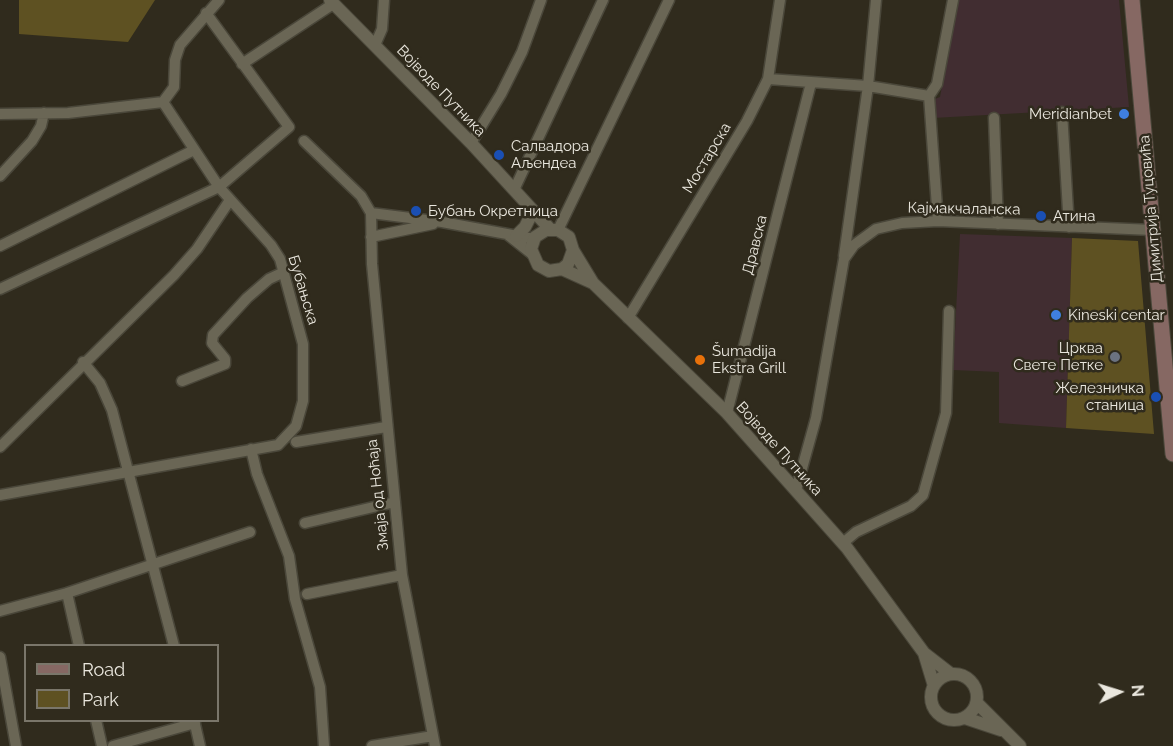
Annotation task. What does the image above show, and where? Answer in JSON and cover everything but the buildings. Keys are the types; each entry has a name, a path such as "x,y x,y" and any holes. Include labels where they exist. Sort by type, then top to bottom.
{"main road":[{"name":"Димитрија Туцовића","path":"1132,0 1173,454"}],"street":[{"path":"0,114 44,114 121,109 163,102 174,87 176,60 180,45 219,0"},
{"path":"375,45 382,28 384,0"},
{"path":"471,143 501,94 522,52 541,0"},
{"path":"514,190 603,0"},
{"path":"512,235 532,254 669,0"},
{"name":"Мостарска","path":"628,318 747,121 768,79 780,0"},
{"path":"796,490 816,418 844,259 868,86 876,0"},
{"path":"938,221 929,96 937,84 953,0"},
{"path":"242,64 332,2"},
{"name":"Војводе Путника","path":"332,2 471,143 514,190 545,233 569,237 573,250 593,283 727,413 843,543 924,653 951,674 963,675 972,682 977,692 977,703 1002,731 1020,746"},
{"path":"0,289 219,187 289,127 206,14"},
{"path":"768,79 868,86 929,96"},
{"name":"Дравска","path":"727,413 811,83"},
{"name":"Бубањска","path":"163,102 219,187 271,245 284,272 303,344 302,411 296,426 278,445 250,449"},
{"path":"1062,112 1069,227"},
{"path":"0,176 32,141 41,126 44,114"},
{"path":"994,118 998,224"},
{"path":"304,141 362,196 371,213 442,222 512,235 545,233"},
{"path":"0,246 194,150"},
{"path":"0,447 83,362 174,275 197,249 230,200"},
{"path":"512,235 525,227 529,211"},
{"name":"Змаја од Ноћаја","path":"371,213 370,237 386,427 402,575 434,741"},
{"name":"Кајмакчаланска","path":"844,259 854,245 876,230 902,223 938,221 1153,230"},
{"path":"370,237 442,222"},
{"path":"562,268 568,264 573,250"},
{"name":"Војводе Путника","path":"532,254 543,269 562,268 593,283"},
{"path":"182,381 225,364 225,360 212,343 213,335 247,298 269,279 284,272"},
{"path":"843,543 856,532 911,506 923,495 946,413 949,310"},
{"path":"83,362 100,383 109,400 174,644"},
{"path":"296,442 386,427"},
{"path":"0,495 250,449 259,480 289,556 295,599 320,687 324,746"},
{"path":"305,523 395,502"},
{"path":"0,611 67,593 250,532"},
{"path":"308,594 402,575"},
{"path":"67,593 79,644"},
{"name":"Војводе Путника","path":"924,653 934,686 931,701 939,715 947,720 965,718 1002,731"},
{"path":"0,657 5,710 16,746"},
{"path":"934,686 938,680 951,674"},
{"path":"965,718 977,703"},
{"path":"96,722 102,746"},
{"path":"113,746 194,722 200,746"},
{"path":"372,746 434,741"}],"shaded area":[{"path":"958,0 1119,0 1129,107 933,118 932,100 940,97"},
{"path":"960,234 1072,238 1066,428 999,423 999,372 953,370"}],"green space":[{"path":"19,0 155,0 128,42 19,34"},
{"path":"1072,238 1138,241 1154,434 1066,428"}],"place":[{"name":"Meridianbet","path":"1124,114"},
{"name":"Салвадора Аљендеа","path":"499,155"},
{"name":"Бубањ Окретница","path":"416,211"},
{"name":"Атина","path":"1041,216"},
{"name":"Kineski centar","path":"1056,315"},
{"name":"Црква Свете Петке","path":"1115,357"},
{"name":"Šumadija Ekstra Grill","path":"700,360"},
{"name":"Железничка станица","path":"1156,397"}]}
